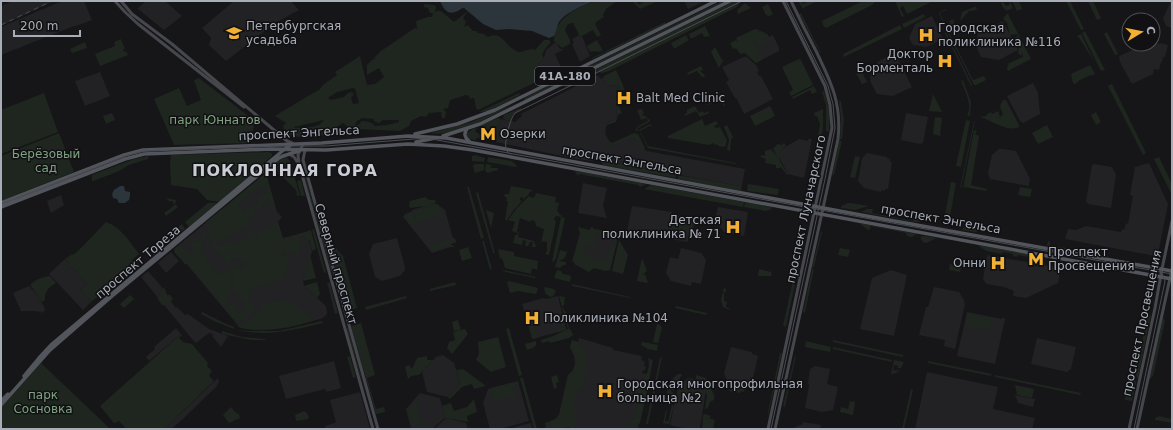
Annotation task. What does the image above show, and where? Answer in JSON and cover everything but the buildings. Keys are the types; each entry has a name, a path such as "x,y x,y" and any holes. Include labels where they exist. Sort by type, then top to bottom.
{"main road":[{"path":"115,1 130,17 272,130 281,138 279,145"},
{"path":"121,1 132,14 172,44 287,141 294,144"},
{"name":"41А-180","path":"408,136 464,122 489,112 716,1"},
{"name":"41А-180","path":"408,144 440,137 466,129 519,105 730,1"},
{"name":"проспект Луначарского","path":"768,429 831,138 832,123 830,105 821,79 783,1"},
{"name":"проспект Луначарского","path":"775,429 838,139 839,121 838,105 830,80 791,1"},
{"path":"516,100 519,101 519,105"},
{"path":"466,129 465,136 471,142"},
{"name":"проспект Энгельса","path":"1,207 133,156 148,153 408,136 440,137 890,220 1172,270"},
{"name":"проспект Тореза","path":"1,401 52,344 275,157 294,144"},
{"name":"Северный проспект","path":"303,144 298,157 299,164 373,429"},
{"name":"проспект Энгельса","path":"1,203 132,152 146,150 326,150 408,144 444,146 1171,278"},
{"path":"270,149 274,151 275,157"},
{"name":"проспект Тореза","path":"1,405 48,351 279,158 286,154 296,153 300,150"},
{"name":"Северный проспект","path":"305,150 303,160 378,429"},
{"path":"513,158 517,156 519,151"},
{"path":"286,154 294,157 299,164"},
{"name":"проспект Просвещения","path":"1129,429 1172,221"},
{"name":"проспект Просвещения","path":"1137,429 1172,270"},
{"path":"329,273 334,272"},
{"path":"331,280 334,278 336,279"},
{"path":"362,391 367,389"}],"shaded area":[{"path":"13,1 54,1 1,26 1,6"},
{"path":"62,1 84,1 92,20 1,55 1,27"},
{"path":"146,1 165,1 182,16 164,30 138,9"},
{"name":"Петербургская усадьба","path":"234,1 291,1 299,10 275,23 226,61 209,45 211,38 202,28"},
{"path":"440,1 593,1 564,16 558,24 554,36 549,38 532,31 509,29 496,30 483,24 464,8 457,12 448,12"},
{"path":"684,1 700,1 701,3 688,9"},
{"path":"1171,1 1172,28 1166,26 1163,18"},
{"name":"Городская поликлиника №116","path":"932,16 943,39 926,47 913,45 909,38 915,24"},
{"path":"1003,21 1018,50 999,60 981,57 975,45 978,33"},
{"path":"767,34 769,37 773,35 779,51 756,63 746,54 752,40"},
{"path":"579,35 580,37 582,36 590,56 580,62 572,44 574,43 572,39"},
{"path":"556,42 560,49 563,50 555,54 562,70 546,77 538,64 544,58 546,50"},
{"path":"1161,43 1168,45 1165,57 1163,57 1159,70 1154,69 1153,74 1132,84 1120,62 1119,56 1128,52 1161,52"},
{"path":"895,53 912,87 893,96 877,94 870,78 872,69 879,61"},
{"path":"747,57 756,65 759,71 757,72 759,76 761,76 773,99 744,114 737,99 726,82 729,80 722,67"},
{"path":"100,72 110,96 85,106 75,81"},
{"path":"598,75 601,79 603,78 607,85 620,87 616,118 604,124 604,131 609,142 616,143 632,135 640,139 645,150 647,151 745,169 742,185 740,186 626,165 625,163 621,164 600,161 598,159 592,161 576,159 477,138 478,134 498,127 500,119 515,122 522,116 521,114"},
{"path":"1033,83 1038,93 1040,114 1023,123 1020,121 1007,96"},
{"path":"906,113 928,117 923,143 920,144 901,140"},
{"path":"799,139 808,141 808,139 812,139 804,178 788,174 779,157 779,152 782,149"},
{"path":"999,149 1016,151 1030,179 1029,186 990,179 988,173 992,155"},
{"path":"867,153 887,157 892,162 888,189 885,189 885,191 882,190 881,192 864,188 858,181 862,158"},
{"path":"1149,163 1168,204 1158,254 1155,256 1065,239 1068,229 1076,230 1086,226 1121,232 1122,229 1124,230 1126,223 1128,224 1133,196 1130,195 1135,167"},
{"path":"1092,165 1112,167 1116,175 1111,208 1088,204 1086,201"},
{"path":"266,173 277,212 282,217 278,222 283,238 306,232 312,252 303,281 304,286 326,306 327,314 323,318 313,321 240,328 174,249"},
{"path":"583,183 607,188 603,206 607,218 578,213"},
{"path":"120,186 124,186 125,191 130,192 129,200 125,203 119,203 117,199 113,198 112,194 114,190"},
{"path":"61,195 64,205 51,213 47,201"},
{"path":"435,203 445,210 454,242 451,243 451,247 432,253 408,223 414,218 412,210"},
{"path":"632,206 672,212 672,214 695,219 692,235 689,235 688,242 627,232"},
{"name":"Детская поликлиника № 71","path":"718,207 748,212 744,236 724,232 716,221 718,219 716,216"},
{"path":"595,229 613,233 617,241 610,270 577,261 582,233 594,235"},
{"path":"397,238 405,270 400,276 382,281 375,277 369,254 373,244"},
{"path":"681,248 701,253 706,260 701,284 692,282 691,286 671,281 666,273 670,257 678,259"},
{"path":"171,252 179,261 166,273 158,263"},
{"path":"987,255 1061,268 1058,283 1026,298 1013,296 1014,291 1004,287 987,284 983,279"},
{"path":"65,259 87,284 81,290 91,302 83,310 49,274"},
{"path":"891,270 907,275 894,336 860,329 872,278"},
{"path":"148,271 161,286 175,307 185,315 188,314 209,329 228,336 221,347 212,336 212,333 209,333 196,343 192,339 141,277"},
{"path":"29,286 39,297 44,307 45,310 42,313 40,311 21,311 13,293"},
{"path":"934,287 959,292 964,300 965,304 955,349 944,346 945,340 919,335 926,307 928,307"},
{"path":"558,296 566,330 532,339 522,304 543,298 546,299"},
{"path":"967,312 1002,319 1003,317 1005,319 995,364 957,356"},
{"path":"176,328 181,334 149,361 146,357 155,349 154,347"},
{"name":"Городская многопрофильная больница №2","path":"579,338 613,348 613,350 642,356 641,359 645,362 644,366 646,367 645,371 643,370 642,373 650,375 638,429 570,429 569,427 560,429 546,429 545,423 556,419 559,415 568,375 573,371 575,363 570,347 572,340 578,342"},
{"path":"1037,338 1076,347 1071,369 1067,372 1031,364"},
{"path":"731,347 752,352 752,354 758,356 751,387 728,383 724,373"},
{"path":"443,355 454,363 460,384 448,397 427,392 422,372 436,357"},
{"path":"334,361 341,388 326,392 325,389 286,399 279,376"},
{"path":"815,366 830,369 827,384 838,387 833,410 822,412 805,408 810,369"},
{"path":"927,372 998,387 993,409 1035,418 1032,429 915,429"},
{"path":"218,378 219,382 216,387 184,418 171,429 164,429"},
{"path":"688,378 702,380 706,390 700,428 698,429 687,429 670,425 678,388"},
{"path":"518,381 529,421 500,429 490,429 483,403 488,389"},
{"path":"360,392 370,429 326,429 325,426 336,422 330,400"},
{"path":"420,393 440,398 445,418 432,429 411,428 406,409"},
{"path":"1015,395 1035,399 1033,407 1018,403"},
{"path":"446,418 466,423 468,429 434,429"},
{"path":"803,422 821,425 820,429 791,429 803,424"},
{"path":"530,423 532,429 509,429"}],"green space":[{"path":"593,1 617,1 606,9 603,15 604,17 595,24 601,35 597,37 593,30 580,37 573,23 571,23 567,25 565,30 570,40 570,44 562,48 554,41 558,26 567,15"},
{"path":"632,1 636,1 639,5 644,1 656,2 640,9"},
{"path":"722,1 725,1 525,100 524,98"},
{"path":"734,1 741,1 737,7 609,71 602,73 595,71 595,70"},
{"path":"798,1 802,1 803,4 809,1 817,1 803,9"},
{"path":"863,1 875,2 872,5 826,28 823,25 822,21"},
{"path":"895,1 933,1 907,14 903,6 900,8 904,16 902,17"},
{"path":"1012,1 1019,1 1022,9 1017,11"},
{"path":"1066,1 1070,1 1084,29 1081,30"},
{"path":"1088,1 1093,1 1101,18 1097,20"},
{"path":"1003,2 1006,6 1009,5 1010,2 1013,8 1007,11 1002,6 1001,3"},
{"path":"745,3 751,8 738,14 737,10"},
{"path":"424,4 434,5 436,7 435,12 439,10 440,12 441,11 454,22 468,11 463,18 466,22 464,27 468,25 473,31 477,31 478,33 484,34 488,37 493,35 498,36 516,51 520,52 530,49 535,50 544,40 549,40 551,42 542,55 544,58 538,64 546,77 478,110 476,108 474,98 470,99 469,96 466,95 450,100 448,108 443,109 446,112 445,118 442,118 441,112 429,113 426,117 421,116 411,121 409,126 400,131 356,128 351,135 338,136 340,132 349,131 351,129 343,123 337,127 333,136 331,136 330,133 321,136 299,137 288,134 285,131 283,126 286,123 275,116 319,90 323,85 337,75 335,72 360,56 367,85 375,84 384,77 379,68 367,75 367,65 375,59 374,58 381,51 415,28 417,29 416,21 432,17 433,13 430,13 428,8 424,7","holes":["353,88 355,89 359,103 353,104 351,98 354,94 351,92 344,97 331,100 328,98 337,92","362,118 374,119 374,121 379,123 383,120 399,120 399,122 375,126 364,121 358,125 355,125 357,121","324,120 315,126 294,127"]},
{"path":"768,4 773,14 769,16 766,15 762,7"},
{"path":"976,7 977,10 969,11 960,21 962,12"},
{"path":"945,9 946,10 940,13 945,25 950,23 949,21 953,19 955,25 946,30 939,13"},
{"path":"801,13 821,53 799,14"},
{"path":"1008,13 1010,13 1008,14 1031,59 1008,71 1007,69 1009,63 1023,57 1023,55 1022,53 1021,56 1018,53 1020,42 1018,44 1013,38 1018,36 1017,34 1010,35 1007,23 1004,20 1004,17"},
{"path":"924,14 925,17 904,28 902,24"},
{"path":"665,22 666,24 592,59 592,58"},
{"path":"900,25 902,29 844,57 843,54"},
{"path":"705,26 710,36 704,37 702,33 690,38 689,34"},
{"path":"954,28 956,34 953,31 949,33 973,80 984,76 986,80 976,85 974,85 947,31"},
{"path":"755,29 760,30 758,32 761,31 767,34 769,37 766,38 766,43 760,46 760,50 755,39 753,40 763,59 756,63 745,53 740,54 736,48 733,49 730,43 736,40 738,42 736,38"},
{"path":"1085,31 1105,70 1101,71 1082,33"},
{"path":"946,32 972,85 971,86 945,33"},
{"path":"1107,32 1118,54 1115,55 1104,34"},
{"path":"1081,34 1095,63 1077,36"},
{"path":"686,35 689,40 674,49 671,43"},
{"path":"121,39 125,49 123,49 124,52 126,51 128,55 100,66 95,54 115,46 114,42"},
{"path":"597,40 603,51 590,52 587,46"},
{"path":"85,42 87,48 72,53 70,49"},
{"path":"715,47 722,60 724,59 719,68 711,52"},
{"path":"799,59 801,60 813,85 791,96 789,92 793,90 782,67"},
{"path":"1090,65 1095,74 1078,81 1075,84 1073,83 1071,74"},
{"path":"701,66 703,70 700,71 705,75 704,77 702,77 697,71 688,75 687,73"},
{"path":"616,70 624,90 621,92 619,107 622,113 618,115 616,122 607,125 605,130 611,143 611,148 603,145 604,142 610,144 604,131 604,124 616,118 620,87 607,85 603,78"},
{"path":"861,70 867,82 862,84 856,73"},
{"path":"588,73 594,74 568,87 564,86 565,85"},
{"name":"парк Юннатов","path":"199,78 255,121 250,143 174,145 154,99 179,88 187,106 201,100 194,80"},
{"path":"963,80 971,102 970,116 967,115 969,111 969,103 961,81"},
{"path":"1112,84 1146,153 1143,155 1108,86"},
{"path":"814,86 817,92 812,94 810,90 793,99 792,97"},
{"path":"824,91 830,112 829,132 826,131 826,105 822,92"},
{"name":"Берёзовый сад","path":"44,93 58,132 1,154 1,110"},
{"path":"519,93 520,95 500,106 479,112"},
{"path":"720,94 725,105 724,106 720,99 708,105 708,102 712,100 711,98"},
{"path":"933,94 942,112 929,111"},
{"path":"839,100 841,101 844,120 842,139 840,139 841,120"},
{"path":"1003,100 1006,100 1019,127 1005,127 980,117 986,116 991,112 992,114 998,111 1000,117 1003,115 1000,106"},
{"path":"516,103 463,129 441,134 430,133 471,122"},
{"path":"695,106 699,113 702,111 704,113 709,111 709,113 700,117 696,111 685,116 684,115 687,113 687,110"},
{"path":"770,106 775,116 755,126 750,116"},
{"path":"521,108 521,110 513,115 510,121 503,119 504,115"},
{"path":"642,109 644,113 642,114 643,116 644,115 650,120 635,131 638,126 648,121 647,118 641,120 637,110"},
{"path":"823,109 823,128 821,138 818,137 820,124 814,113"},
{"path":"1096,112 1101,122 1096,125 1091,115"},
{"path":"112,113 115,120 106,124 103,116"},
{"path":"935,117 942,118 940,136 933,134"},
{"path":"498,118 500,119 498,127 480,133 481,125"},
{"path":"702,119 705,126 716,121 718,124 714,127 720,127 727,140 725,147 718,146 717,144 714,145 713,143 709,145 668,138 668,136"},
{"path":"966,120 970,121 961,167 956,166"},
{"path":"974,121 975,121 960,188"},
{"path":"650,124 653,127 649,126 640,131 648,146 736,164 648,148 639,130"},
{"path":"727,125 733,137 731,140 730,151 727,150 729,140 724,127"},
{"path":"1047,125 1053,137 1038,144 1032,133"},
{"path":"475,128 478,129 476,129 475,132 478,133 478,138 475,140 468,139 466,133"},
{"path":"974,130 977,131 975,134 979,136 971,185 987,189 986,191 964,187 963,189"},
{"name":"Берёзовый сад","path":"59,133 74,172 1,201 1,156"},
{"path":"634,133 638,134 645,148 640,149 635,138 632,137 613,146 614,142"},
{"path":"839,141 842,141 834,175 832,175"},
{"path":"784,143 786,146 782,149 779,156 781,163 788,174 787,175 781,167 776,168 776,165 765,163 766,159 761,157 761,155 765,156 765,151 771,149 777,156 773,148 777,144 781,145"},
{"path":"272,153 272,156 219,202 207,200 197,189 171,185 171,155"},
{"path":"475,155 485,158 484,162 472,161 472,156"},
{"path":"149,156 148,159 129,165 117,172 92,181 92,175 134,159"},
{"path":"855,156 860,157 855,178 850,177"},
{"path":"286,157 290,161 300,196 296,195 296,190 276,170 274,171 277,175 274,177 270,168 282,158"},
{"path":"488,157 512,161 517,166 515,167 487,162"},
{"path":"1159,157 1171,182 1171,193 1154,159"},
{"path":"601,161 621,164 625,163 626,165 676,174 676,178 603,165"},
{"path":"817,163 819,175 817,181 813,179"},
{"path":"475,164 484,164 484,170 475,173 473,166"},
{"path":"486,164 492,165 490,168 498,168 498,170 487,173 485,170"},
{"path":"300,165 302,165 332,270 331,272"},
{"path":"575,172 646,184 640,187 638,185 579,174 578,176"},
{"path":"266,173 276,209 271,209 267,206 270,200 268,199 261,208 252,215 248,225 219,242 213,239 208,242 203,240 201,235 204,234 207,238 212,235 205,223","holes":["261,186 268,193 264,196 259,195 259,203 254,209 251,205 248,205 246,211 244,212 238,206 239,203"]},
{"path":"678,175 740,186 741,184 741,191 678,179"},
{"path":"301,180 305,196 301,196 297,181"},
{"path":"951,182 956,183 950,216 945,215"},
{"path":"748,184 779,189 778,195 747,191"},
{"path":"651,185 744,202 743,207 644,189"},
{"path":"511,186 533,190 523,200 523,197 520,198 522,201 515,209 513,209 514,210 507,220 505,220 508,201 506,201 507,198 504,196 505,194 509,194"},
{"path":"467,187 469,187 484,238 481,239"},
{"path":"1020,187 1032,189 1030,197 1018,195"},
{"path":"478,192 495,253 493,253 476,193"},
{"path":"536,193 556,197 555,202 559,203 557,211 562,217 565,218 556,259 553,262 561,217 556,216 554,219 556,222 549,255 545,254 547,251 547,242 543,241 541,244 544,229 536,226 535,221 531,220 531,222 520,218 517,231 519,233 518,237 534,241 536,247 532,247 533,242 530,242 528,246 525,246 526,241 523,240 522,245 513,243 515,235 518,233 512,231 515,222 508,220 529,196 533,198"},
{"path":"425,197 429,200 435,200 436,202 427,206 410,208 410,201"},
{"path":"166,198 176,200 175,204 178,207 166,216 164,213 175,205 172,201 169,201"},
{"path":"745,202 772,208 765,211 744,207"},
{"path":"208,203 217,203 189,227 185,222"},
{"path":"848,203 869,206 855,210 841,208 841,206"},
{"path":"438,204 442,216 417,223 414,211"},
{"path":"867,209 873,209 872,213 913,221 914,217 920,222 914,222 861,212"},
{"path":"486,210 494,213 491,228"},
{"path":"413,211 416,224 410,225 403,217 405,214"},
{"path":"670,217 694,221 692,233 668,229"},
{"path":"279,220 278,222 283,239 311,230 316,249 312,251 309,240 304,236 300,237 301,253 296,254 283,251 282,255 289,255 284,277 282,280 247,292 251,305 255,307 255,310 245,319 237,323 225,308 228,304 232,305 239,314 247,306 233,290 232,271 230,266 233,265 241,269 244,268 246,263 235,258 230,261 232,263 228,264 211,244 214,242 218,246 230,241 238,246 241,241 249,237 247,231 249,228 256,235 264,230 265,226 268,227"},
{"path":"106,222 121,231 139,254 132,260 136,265 91,302 81,290 87,284 71,266 65,271 63,269 69,263 65,259 72,254 73,255 82,247"},
{"path":"859,223 917,234 912,237 907,236 906,233 871,226 868,230"},
{"path":"182,224 185,229 168,243 164,239"},
{"path":"967,224 986,227 986,229 976,232 962,230"},
{"path":"578,227 590,230 591,227 594,228 594,230 604,231 603,233 597,233 595,244 592,246 584,246 585,253 593,256 593,259 606,260 609,249 613,247 614,238 608,235 609,233 613,233 617,241 610,270 606,271 594,268 589,272 574,264 575,262 572,262 580,233"},
{"path":"314,229 326,272 324,273 312,230"},
{"path":"821,231 814,267 812,267"},
{"path":"802,235 805,236 797,277 794,275"},
{"path":"924,236 937,238 926,243 923,242 920,237"},
{"path":"327,238 343,256 357,308 347,311"},
{"path":"454,238 457,242 451,244 452,246 454,245 454,247 450,247 449,244 434,251 428,245"},
{"path":"162,240 165,245 154,255 157,243"},
{"path":"196,240 204,246 200,249 200,252 218,274 221,275 226,270 229,270 231,290 226,303 223,306 188,264 185,264 174,252 175,249 181,245 189,254 194,250 191,244"},
{"path":"619,240 628,255 623,274 612,271"},
{"path":"482,241 484,241 492,269 490,270"},
{"path":"1048,241 1050,242 1050,245 1093,253 1094,255 1047,247"},
{"path":"978,245 1043,256 1042,262 1042,259 1037,258 1036,260 1035,258 1018,255 1017,257 1013,256 1013,254 1003,252 1002,254 989,251"},
{"path":"468,247 472,258 462,261 459,250"},
{"path":"840,248 850,250 848,257 838,255"},
{"path":"498,249 514,252 514,256 538,261 537,270 532,268 531,274 505,268 502,258 500,259"},
{"path":"560,250 567,252 565,258 559,261 566,262 566,265 563,265 560,268 555,267"},
{"path":"310,255 316,278 303,281"},
{"path":"642,258 647,271 642,275 645,274 648,283 637,281"},
{"path":"950,264 961,266 960,272 949,270"},
{"path":"759,269 771,272 772,276 758,276"},
{"path":"812,269 814,269 805,313 803,312"},
{"path":"503,270 536,277 506,272"},
{"path":"557,270 561,271 563,274 569,275 571,277 570,282 554,278"},
{"path":"50,276 56,283 48,290 45,295 45,300 42,302 30,285 39,279"},
{"path":"793,280 796,280 786,327 783,326"},
{"path":"509,281 538,288 536,294 518,291 510,293 507,282"},
{"path":"317,282 320,294 317,298 304,286"},
{"path":"327,282 330,283 338,313 335,314"},
{"path":"455,282 456,285 430,291 430,289"},
{"path":"572,284 630,297 630,298 572,286"},
{"path":"164,287 167,295 170,295 173,299 168,305 162,305 157,298 161,295 161,291"},
{"path":"544,287 554,289 556,292 550,297 545,293"},
{"path":"724,293 724,301 727,302 726,307 730,310 723,307 721,300"},
{"path":"130,295 134,299 124,308 120,304"},
{"path":"406,296 407,298 366,310 365,307"},
{"path":"559,296 565,297 564,305 562,306 566,313 569,329 573,335 569,338 550,343 549,341 542,343 541,340 568,329"},
{"path":"284,298 288,299 313,321 295,326 268,330 240,328 258,312 261,305"},
{"path":"676,306 707,313 706,315 675,308"},
{"path":"202,312 234,327 234,329 216,322 201,314"},
{"path":"968,313 992,318 990,331 965,326"},
{"path":"1151,314 1137,378 1135,372 1147,320"},
{"path":"563,317 565,326 563,326 563,321 561,321 561,319 553,321 553,324 552,320"},
{"path":"1163,317 1165,321 1153,376 1149,380"},
{"path":"458,320 461,330 454,331 452,322"},
{"path":"322,321 323,323 280,332 259,333 237,330 279,331"},
{"path":"361,323 375,375 367,378 376,409 384,407 385,412 376,414 351,326"},
{"path":"553,324 556,329 566,327 566,329 555,332"},
{"path":"657,324 662,328 658,343 653,342"},
{"path":"535,325 540,337 533,339 529,326"},
{"path":"348,328 364,387 364,388 346,329"},
{"path":"509,328 522,375 519,376 506,329"},
{"path":"465,329 468,334 452,354 447,348 449,342 455,340 453,332"},
{"path":"222,331 242,337 266,340 251,340 222,334"},
{"path":"181,334 182,335 179,338 183,342 192,344 208,363 207,366 212,371 209,376 214,381 164,429 126,429 119,421 115,423 113,422 100,406"},
{"path":"498,337 506,367 491,372 476,360 479,354 478,342"},
{"path":"572,340 578,342 579,347 587,349 588,352 583,385 582,388 577,390 573,407 577,412 574,429 570,429 569,427 554,429 549,422 559,415 568,375 575,365 575,358 570,347"},
{"path":"833,340 903,355 903,357 833,342"},
{"path":"536,341 536,345 533,348 527,350 525,344"},
{"path":"806,341 831,347 830,352 805,347"},
{"path":"642,342 658,345 657,351 648,349 641,345"},
{"path":"833,347 892,360 892,362 833,349"},
{"path":"780,353 782,353 768,416 768,412"},
{"path":"795,355 796,356 785,407 783,406"},
{"path":"350,356 356,377 353,378 347,357"},
{"path":"427,356 427,360 433,360 419,375 411,376 408,379 405,367 409,365 412,369 417,358"},
{"path":"662,357 648,424 646,424 660,358"},
{"path":"648,358 653,360 649,380 643,379 648,369"},
{"path":"894,360 904,362 901,368 894,365 893,370 897,371 898,369 899,371 891,374"},
{"path":"928,361 992,374 991,376 928,363"},
{"name":"парк Сосновка","path":"41,363 110,429 1,429 1,408"},
{"path":"463,369 486,386 474,389 472,384 462,387 450,399 448,397 460,384 456,370"},
{"path":"1131,373 1133,374 1136,382 1132,401 1125,400"},
{"path":"678,374 682,375 676,384 674,391 670,390 676,395 675,399 670,404 665,403 670,383"},
{"path":"557,375 559,382 556,383 557,388 554,389 551,377"},
{"path":"696,375 706,378 714,395 714,400 710,402 708,408 705,409 707,396 702,382 696,379"},
{"path":"995,375 1081,393 1080,395 995,377"},
{"path":"520,378 523,378 537,429 534,429"},
{"path":"688,378 691,383 685,387 703,391 701,401 682,398 684,389 680,395 677,394 678,388"},
{"path":"641,381 649,382 640,423 635,424 633,429 629,429 639,402 636,399"},
{"path":"515,382 518,395 494,401 491,388"},
{"path":"1015,385 1034,389 1032,398 1017,395"},
{"path":"730,386 745,388 744,392 741,391 740,393 729,391"},
{"path":"911,389 913,390 904,429 902,429"},
{"path":"418,399 419,401 416,404 420,411 419,420 423,424 421,426 413,426 409,409"},
{"path":"474,399 477,412 467,416 468,422 445,418 442,406 451,403 454,411 467,407"},
{"path":"850,401 855,402 853,415 840,412 841,407 848,409"},
{"path":"672,405 674,406 669,424 663,423 666,410 665,421 668,422"},
{"path":"231,407 236,413 239,414 240,418 229,423 223,415"},
{"path":"304,411 307,413 309,418 297,421 295,415"},
{"path":"705,414 711,416 709,418 715,420 713,429 702,429 703,415"},
{"path":"1159,416 1172,419 1172,423 1155,420 1156,417"}],"tram line":[{"path":"511,154 506,150 506,142 509,125 515,113 742,1"},
{"path":"771,429 835,128 833,104 828,86 786,1"},
{"path":"1,204 125,156 143,151 276,146 326,146 426,138 1172,274"},
{"path":"1134,429 1165,281 1162,273 1157,271"}],"railway":[{"path":"1,25 52,1"}],"place":[{"name":"Петербургская усадьба","path":"234,33"},
{"name":"Городская поликлиника №116","path":"926,35"},
{"name":"Доктор Борменталь","path":"945,61"},
{"name":"Balt Med Clinic","path":"624,98"},
{"name":"Озерки","path":"488,134"},
{"name":"Детская поликлиника № 71","path":"733,227"},
{"name":"Проспект Просвещения","path":"1036,259"},
{"name":"Онни","path":"998,263"},
{"name":"Поликлиника №104","path":"532,318"},
{"name":"Городская многопрофильная больница №2","path":"605,391"}],"district":[{"name":"ПОКЛОННАЯ ГОРА","path":"285,170"}]}
